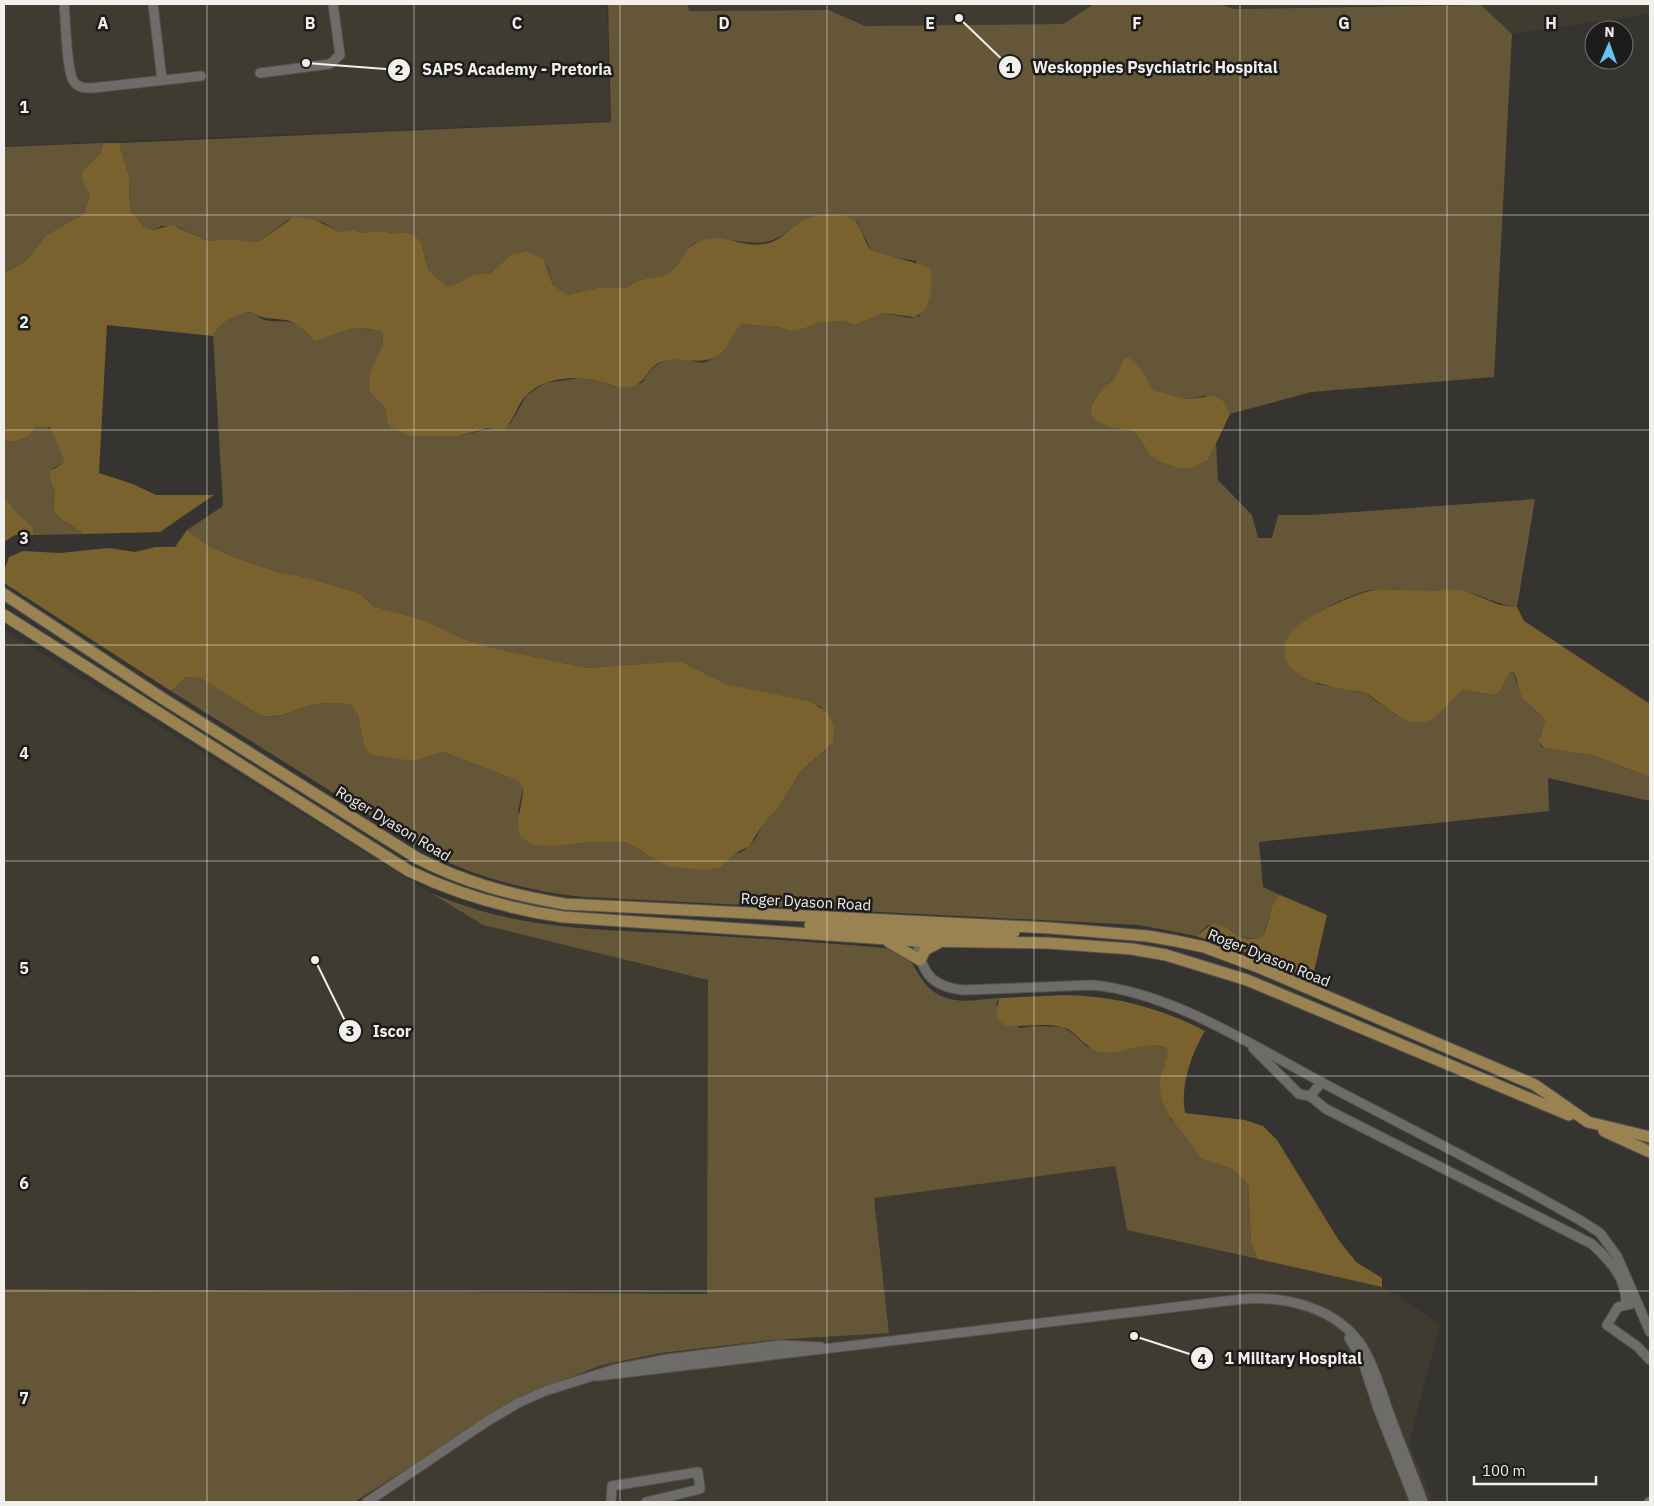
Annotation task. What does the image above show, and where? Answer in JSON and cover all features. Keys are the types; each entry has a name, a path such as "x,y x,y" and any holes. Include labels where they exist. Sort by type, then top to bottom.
{"main road":[{"name":"Roger Dyason Road","path":"4,594 284,776 417,858 447,874 482,886 526,898 565,904 1050,928 1147,936 1204,947 1258,967 1535,1085 1588,1122 1650,1137"},
{"name":"Roger Dyason Road","path":"4,615 276,789 424,878 465,895 523,911 563,917 883,939 917,936 949,941 1047,943 1132,949 1194,962 1247,980 1522,1095 1650,1152"},
{"path":"276,789 284,776"},
{"path":"707,912 764,922 917,936 998,934 1050,928"},
{"path":"883,939 920,960 928,947 949,941"}],"street":[{"path":"64,4 70,69 76,84 83,88 201,76"},
{"path":"153,4 162,80"},
{"path":"260,73 330,64 338,59 340,55 333,4"},
{"path":"917,936 920,960 932,979 951,989 1069,985 1110,987 1163,1002 1245,1040 1466,1156 1600,1233 1617,1256 1627,1275 1636,1305 1650,1332"},
{"path":"1245,1040 1299,1094 1310,1096 1334,1113 1592,1244 1617,1270 1625,1290 1626,1304"},
{"path":"1310,1096 1322,1082"},
{"path":"1592,1244 1600,1233"},
{"path":"367,1502 489,1420 520,1402 545,1391 634,1365 781,1345 806,1345 828,1349 1258,1298 1287,1300 1304,1305 1337,1322 1357,1339 1367,1355 1423,1502"},
{"path":"1636,1305 1626,1304 1615,1310 1607,1325 1638,1347 1650,1360"},
{"path":"1337,1322 1362,1359 1379,1410 1415,1502"},
{"path":"611,1502 612,1486 698,1472 700,1489 646,1502"}],"shaded area":[{"path":"4,4 607,4 610,121 4,146"},
{"path":"608,4 688,4 689,11 829,10 865,26 1063,24 1094,4 1219,4 1234,9 1481,5 1512,34 1494,377 1311,392 1230,414 1226,409 1205,396 1187,399 1154,390 1140,367 1123,359 1117,374 1093,401 1114,427 1135,432 1150,455 1192,468 1208,460 1216,443 1218,480 1252,515 1258,538 1272,538 1278,515 1313,515 1535,499 1517,607 1458,590 1371,590 1337,602 1312,616 1292,632 1286,640 1317,684 1365,693 1397,716 1438,715 1453,697 1464,690 1495,695 1500,692 1510,672 1514,674 1520,694 1541,712 1545,720 1540,737 1541,746 1592,755 1650,777 1650,801 1548,778 1549,811 1259,842 1263,887 1280,895 1273,904 1262,937 1250,939 1239,936 1218,924 1208,925 1196,936 1139,925 584,897 546,892 508,883 472,872 436,857 171,691 186,677 200,678 260,715 268,717 276,717 324,703 351,705 358,715 364,746 414,761 443,752 518,780 523,788 518,812 554,846 595,842 625,842 644,853 720,868 734,854 742,852 756,838 762,826 779,807 801,771 830,746 834,725 820,706 726,684 680,661 587,668 494,648 461,638 424,620 373,606 359,593 305,577 278,572 236,558 207,545 187,530 223,506 213,336 224,322 239,313 255,314 269,321 292,323 299,326 318,341 335,334 358,329 374,330 383,333 382,347 371,393 385,408 387,421 458,436 510,424 527,395 545,383 580,378 616,387 642,383 653,368 668,359 685,358 701,363 708,361 719,353 742,324 777,327 795,332 818,323 842,321 856,325 883,313 910,318 919,316 922,312 916,261 886,256 871,250 857,222 797,224 784,234 761,243 715,239 696,242 690,247 681,263 669,273 660,277 639,280 627,288 596,288 568,295 553,285 547,266 510,255 491,273 475,274 454,285 447,286 429,271 423,249 406,232 391,234 383,231 361,233 353,229 340,232 322,222 288,220 261,240 252,242 234,239 208,241 178,227 162,226 153,230 144,227 131,211 129,197 130,180 119,143 611,122"},
{"path":"688,4 1094,4 1063,24 865,26 829,10 689,11"},
{"path":"1219,4 1650,4 1650,14 1609,20 1584,20 1584,24 1512,34 1481,5 1234,9"},
{"path":"103,143 100,154 82,171 82,181 90,195 84,214 46,235 26,261 4,273 4,147"},
{"path":"103,143 119,143 130,180 129,197 131,211 144,227 153,230 172,225 208,241 234,239 252,242 261,240 294,217 315,220 340,232 353,229 361,233 383,231 391,234 406,232 415,236 421,243 429,271 447,286 454,285 475,274 491,273 510,255 528,251 544,260 553,285 568,295 596,288 627,288 639,280 660,277 669,273 687,251 700,241 717,238 748,244 764,244 778,239 801,221 821,215 835,215 853,219 871,250 931,269 930,297 925,309 914,317 883,313 856,325 842,321 818,323 795,332 777,327 742,324 725,349 707,360 678,359 661,362 652,368 640,383 626,388 577,378 545,383 528,394 521,402 511,421 503,431 488,428 458,436 410,436 391,427 387,421 385,408 371,393 369,387 370,373 382,347 383,333 374,330 358,328 334,334 318,341 314,340 293,323 285,320 265,318 250,312 228,320 220,326 213,336 107,325 99,473 133,484 156,495 214,495 160,532 83,534 53,511 55,493 50,479 50,471 65,462 50,427 37,426 29,436 15,441 4,441 4,273 26,261 46,235 84,214 90,195 82,181 82,171 100,154"},
{"path":"1129,358 1140,367 1154,390 1187,399 1215,396 1224,402 1230,414 1208,460 1192,468 1180,468 1161,462 1150,455 1135,432 1105,425 1094,417 1091,411 1096,398 1117,374 1123,359"},
{"path":"37,426 46,426 53,430 66,462 53,468 50,479 55,493 53,511 83,534 34,535 33,527 18,514 4,496 4,441 15,441 29,436"},
{"path":"4,496 18,514 33,527 34,535 15,535 4,542"},
{"path":"187,530 207,545 236,558 278,572 305,577 359,593 373,606 424,620 461,638 494,648 587,668 680,661 726,684 811,702 827,712 834,725 833,743 801,771 779,807 762,826 749,846 734,854 720,868 703,870 668,866 625,842 595,842 554,846 535,845 521,838 519,831 518,825 523,788 517,780 443,752 414,761 373,755 364,746 358,715 351,705 322,703 282,715 268,716 260,715 200,678 186,677 171,691 4,583 4,571 9,557 23,551 60,553 109,548 135,552 156,547 175,547"},
{"path":"1380,589 1432,591 1451,589 1465,591 1500,605 1517,607 1524,621 1650,704 1650,777 1592,755 1544,748 1539,741 1545,720 1522,697 1514,673 1510,672 1500,692 1495,695 1464,690 1433,719 1419,722 1402,718 1365,693 1319,683 1305,678 1289,666 1285,658 1285,647 1287,638 1293,630 1315,614 1329,607 1358,595"},
{"path":"4,630 483,925 708,979 707,1294 4,1289"},
{"path":"431,893 494,914 555,926 884,948 905,956 912,963 922,980 938,994 962,1001 999,998 996,1004 1019,1028 1035,1026 1063,1027 1087,1047 1120,1051 1151,1044 1166,1048 1169,1053 1162,1074 1171,1120 1185,1133 1201,1158 1232,1169 1248,1184 1251,1242 1258,1259 1127,1230 1115,1166 874,1198 889,1333 773,1340 661,1353 602,1365 527,1394 354,1502 4,1502 4,1289 707,1294 708,980 483,925"},
{"path":"1280,895 1327,915 1312,980 1245,952 1196,936 1213,923 1225,927 1240,937 1253,939 1262,937 1273,905"},
{"path":"1065,995 1102,998 1137,1005 1171,1016 1205,1031 1191,1060 1185,1081 1185,1113 1245,1120 1263,1126 1277,1140 1338,1239 1356,1262 1382,1278 1382,1287 1258,1259 1251,1242 1248,1184 1232,1169 1200,1158 1165,1108 1160,1083 1168,1053 1166,1048 1150,1045 1117,1052 1101,1052 1090,1047 1068,1029 1062,1027 1048,1025 1004,1025 996,1017 999,998"},
{"path":"1115,1166 1127,1230 1382,1287 1440,1324 1409,1443 1433,1502 354,1502 528,1394 602,1365 661,1353 773,1340 889,1333 874,1198"}],"place":[{"name":"Weskoppies Psychiatric Hospital","path":"959,18"},
{"name":"SAPS Academy - Pretoria","path":"306,63"},
{"name":"Iscor","path":"315,960"},
{"name":"1 Military Hospital","path":"1134,1336"}]}
